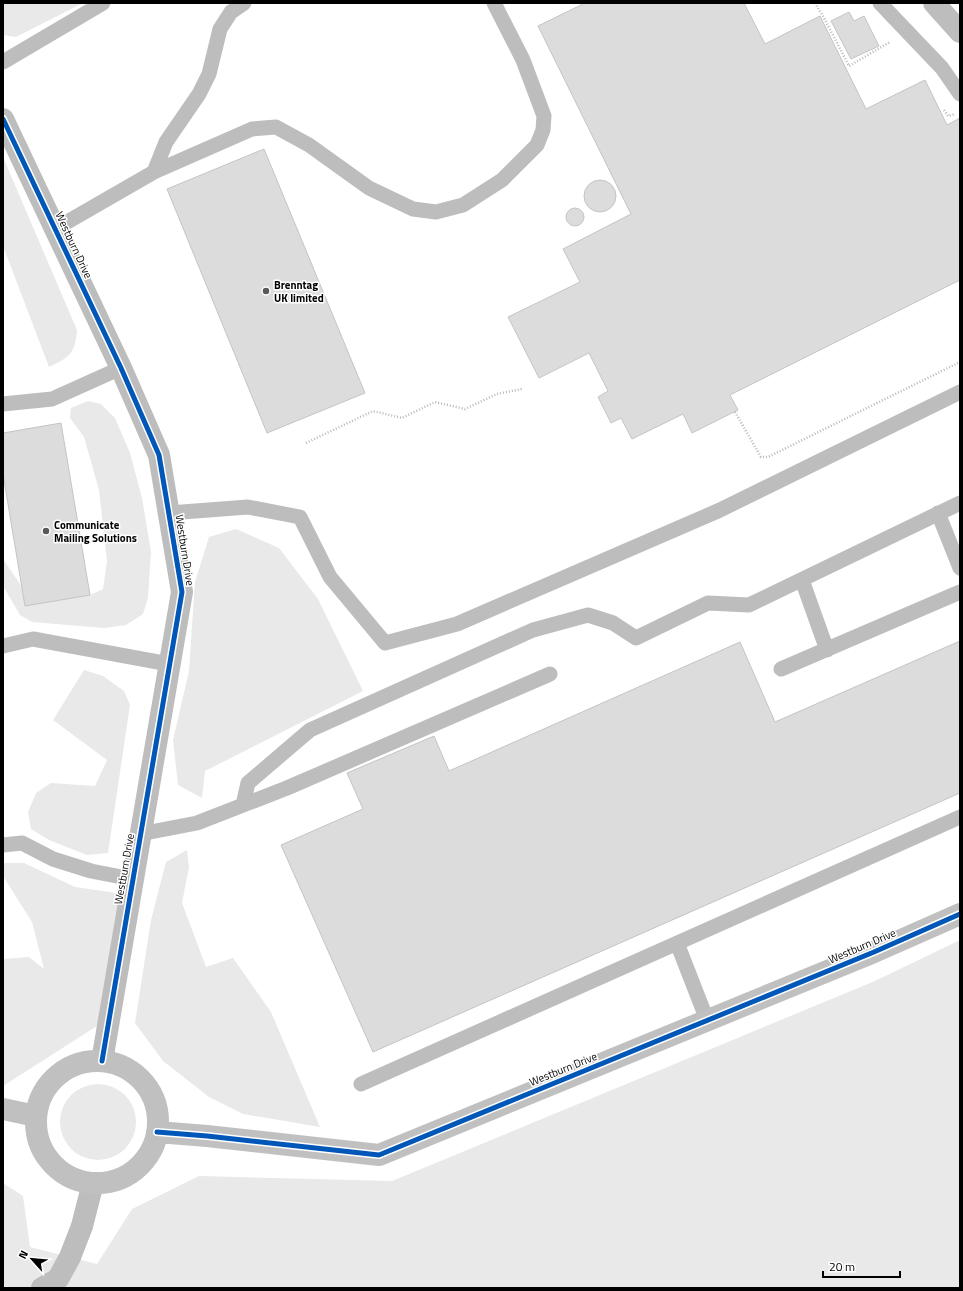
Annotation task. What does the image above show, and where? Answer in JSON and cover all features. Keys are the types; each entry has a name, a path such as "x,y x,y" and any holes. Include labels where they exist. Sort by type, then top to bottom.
{"street":[{"path":"934,3 960,32"},
{"name":"Westburn Drive","path":"3,119 121,368 159,455 182,592 102,1061"},
{"name":"Westburn Drive","path":"157,1132 207,1136 379,1156 874,952 960,914"},
{"path":"102,1061 122,1066 138,1077 151,1093 157,1112 157,1132 152,1149 141,1164 127,1175 110,1182 92,1183 74,1179 57,1169 44,1154 37,1136 36,1116 41,1098 51,1082 66,1070 78,1065 102,1061"},
{"path":"3,1109 36,1116"},
{"path":"42,1288 58,1279 70,1257 82,1226 92,1183"}],"lane":[{"path":"3,62 104,3"},
{"path":"154,172 166,142 199,94 209,74 220,29 231,12 244,3"},
{"path":"56,229 154,172 252,129 276,127 309,145 369,188 412,209 436,212 463,205 502,180 537,145 543,130 544,116 523,60 494,3"},
{"path":"880,3 942,68 960,94"},
{"path":"3,404 52,399 121,368"},
{"path":"169,513 248,507 300,517 330,578 385,644 458,624 720,510 960,392"},
{"path":"243,805 248,783 310,730 533,630 588,616 613,623 636,638 708,603 749,605 960,503"},
{"path":"938,513 960,568"},
{"path":"802,580 827,650"},
{"path":"781,669 960,592"},
{"path":"4,643 33,639 169,664"},
{"path":"140,834 197,823 287,788 550,674"},
{"path":"360,1084 960,817"},
{"path":"3,845 22,843 53,859 91,871 132,879"},
{"path":"677,943 707,1020"}],"path":[{"path":"815,3 849,66 896,38"},
{"path":"941,104 948,116 959,112"},
{"path":"735,412 761,457 768,457 960,362"},
{"path":"306,443 373,411 402,418 435,402 465,409 497,394 522,389"}],"shaded area":[{"path":"3,3 83,3 16,37 3,35"},
{"path":"3,157 77,330 75,344 70,354 49,367 3,246"},
{"path":"88,401 101,404 115,418 130,453 142,498 151,552 148,598 143,614 126,625 104,628 32,622 20,615 3,586 3,559 22,587 25,606 90,595 103,589 107,561 99,490 84,437 70,418 71,408"},
{"path":"236,529 279,548 318,599 363,691 205,771 202,798 178,785 173,740 189,671 195,582 209,537"},
{"path":"84,670 103,676 124,691 130,705 108,853 87,855 49,840 31,829 28,812 36,793 51,783 95,786 107,760 53,720"},
{"path":"187,850 189,867 182,903 206,967 233,958 271,1012 320,1127 243,1114 209,1097 163,1061 135,1023 151,920 166,862"},
{"path":"3,863 24,863 75,887 130,895 108,1019 3,1086 3,959 29,957 44,969 32,922 3,876"},
{"path":"960,940 960,1288 3,1288 3,1183 23,1196 30,1247 97,1264 132,1209 199,1176 392,1181 875,981"},
{"path":"98,1084 112,1087 125,1095 133,1108 136,1122 133,1136 125,1149 112,1157 98,1160 84,1157 71,1149 63,1136 60,1122 63,1108 71,1095 84,1087"}],"building":[{"path":"585,3 744,3 765,44 820,16 866,109 925,80 947,125 960,118 960,280 730,395 738,410 692,433 683,414 632,439 621,418 611,423 598,397 608,391 589,353 539,378 508,317 580,282 563,249 631,214 538,26"},
{"path":"849,12 854,21 864,16 879,46 851,59 831,21"},
{"name":"Brenntag UK limited","path":"264,149 365,393 267,433 167,189"},
{"path":"597,180 603,180 612,184 616,196 612,208 603,212 597,212 588,208 584,199 584,193 588,184"},
{"path":"575,208 581,211 584,217 581,223 575,226 569,223 566,217 569,211"},
{"name":"Communicate Mailing Solutions","path":"61,423 90,595 25,606 3,474 3,433"},
{"path":"960,641 960,793 373,1052 281,845 363,809 347,773 434,736 449,771 740,642 775,722"}],"cycle path":[{"path":"3,119 121,368 159,455 182,592 102,1061"},
{"path":"157,1132 379,1155 874,952 960,914"}],"place":[{"name":"Brenntag UK limited","path":"266,291"},
{"name":"Communicate Mailing Solutions","path":"46,531"}]}
